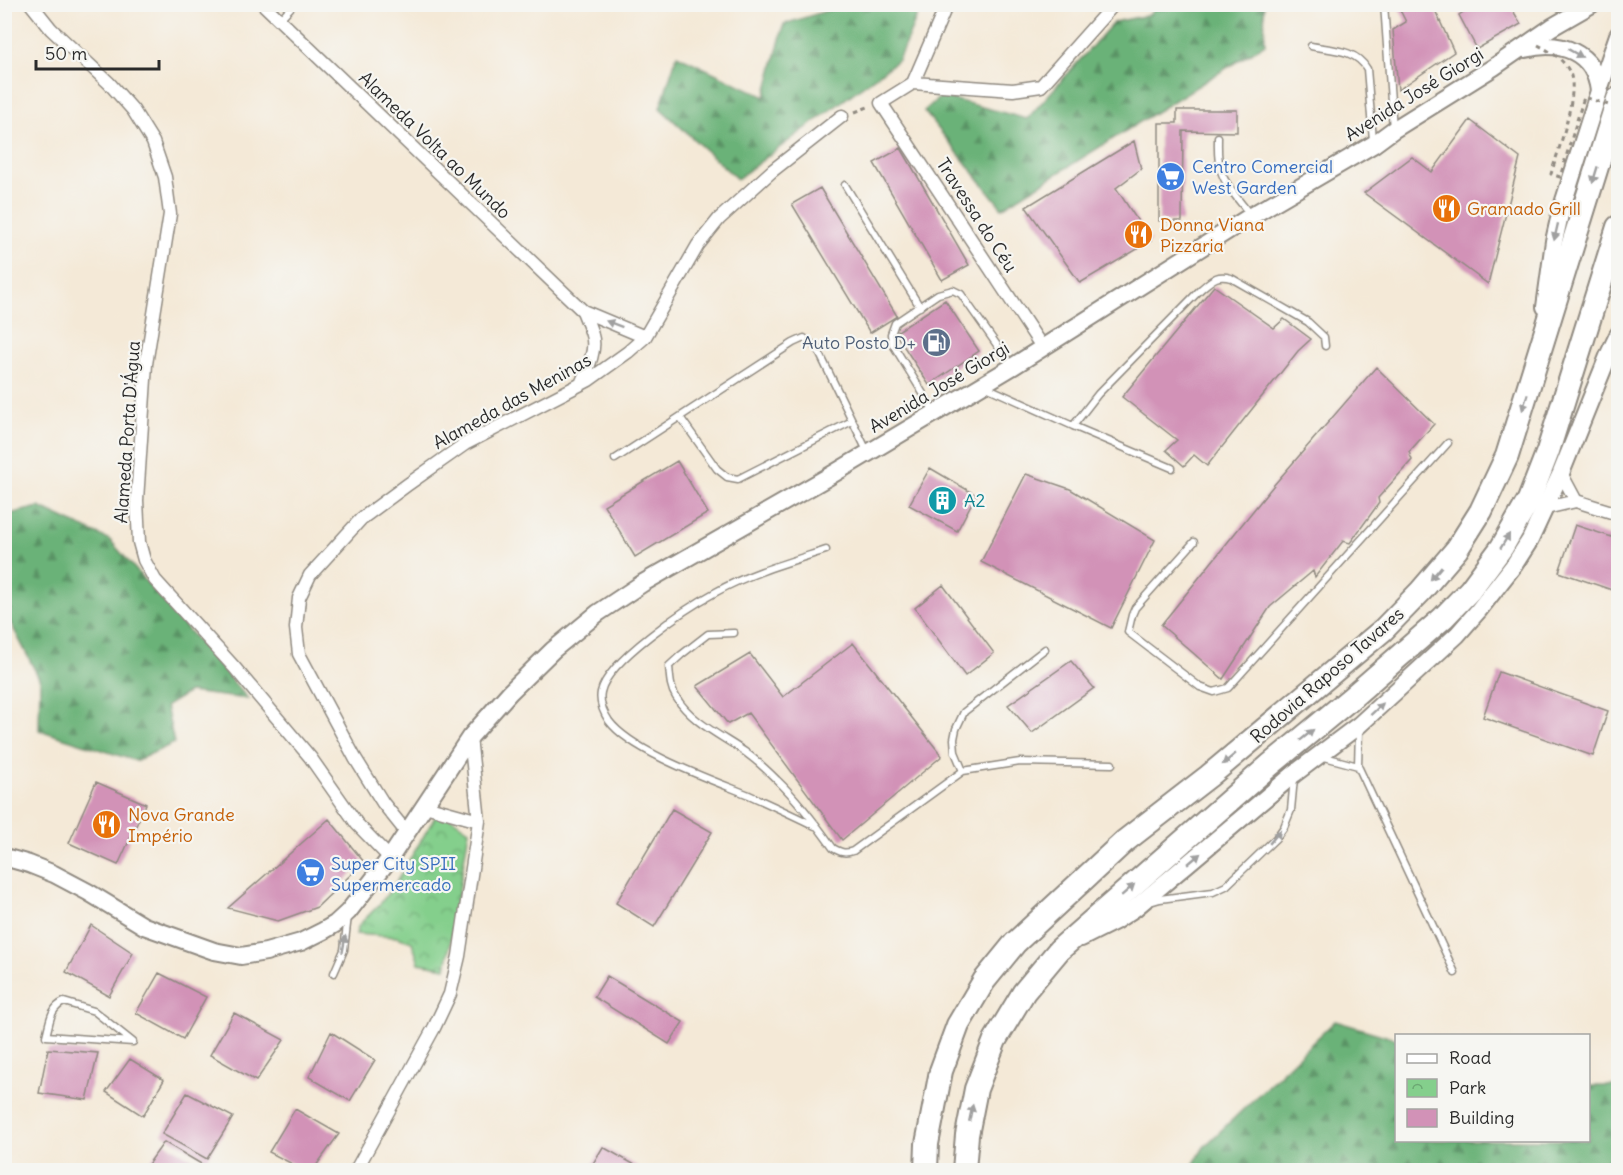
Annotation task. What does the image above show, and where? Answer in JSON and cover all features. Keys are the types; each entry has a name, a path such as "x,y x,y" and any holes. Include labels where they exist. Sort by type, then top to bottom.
{"highway":[{"name":"Rodovia Raposo Tavares","path":"926,1170 927,1144 941,1071 958,1025 984,981 1015,943 1125,841 1209,776 1383,630 1457,549 1481,511 1508,456 1539,357 1609,95"},
{"name":"Rodovia Raposo Tavares","path":"964,1170 967,1135 976,1089 994,1040 1024,992 1059,950 1269,765 1443,618 1470,590 1502,548 1529,500 1548,451 1618,227"}],"street":[{"name":"Alameda Porta D'Água","path":"31,4 51,30 110,83 133,110 153,142 165,177 170,214 146,364 137,500 139,542 144,560 155,580 234,667 310,757 357,824 390,858"},
{"name":"Alameda Volta ao Mundo","path":"263,4 583,311 645,337"},
{"path":"881,103 913,83 947,4"},
{"path":"913,83 1013,90 1041,86 1114,4"},
{"name":"Avenida José Giorgi","path":"4,858 29,864 54,874 144,926 214,951 241,956 266,952 301,942 335,924 348,912 390,858 470,737 510,692 553,650 598,613 643,583 1012,367 1251,216 1374,144 1552,27 1592,4"},
{"path":"1609,95 1618,34"},
{"name":"Avenida José Giorgi","path":"1519,50 1538,45 1561,46 1573,51 1591,66 1609,95"},
{"name":"Travessa do Céu","path":"881,103 1042,347"},
{"name":"Alameda das Meninas","path":"408,833 383,803 355,758 299,654 296,628 300,598 310,575 361,519 406,485 465,444 581,384 628,352 645,337 698,245 719,219 772,171 842,116"},
{"name":"Alameda Volta ao Mundo","path":"581,384 593,349 593,338 583,311"},
{"path":"1059,950 1135,908 1294,774 1359,725 1457,635 1514,565 1530,540 1614,356 1618,336"},
{"path":"1561,473 1576,501"},
{"path":"1546,508 1576,501 1618,514"},
{"path":"356,1170 434,1028 450,994 459,956 479,821 470,737"},
{"path":"425,806 479,821"}],"lane":[{"path":"279,21 294,4"},
{"path":"1384,4 1393,130"},
{"path":"1311,46 1349,53 1362,61 1367,69 1374,144"},
{"path":"1218,137 1221,171 1251,216"},
{"path":"845,185 920,307"},
{"path":"1073,426 1098,394 1215,277 1231,278 1308,322 1324,337 1325,346"},
{"path":"936,413 892,343 891,334 895,323 938,294 953,291 961,294 1012,367"},
{"path":"615,459 804,338 818,348 868,453"},
{"path":"982,385 1172,468"},
{"path":"680,417 717,469 727,477 738,479 852,421"},
{"path":"1194,542 1135,608 1128,632 1192,682 1214,692 1228,688 1448,443"},
{"path":"818,827 648,751 609,722 600,704 601,689 613,670 677,616 717,591 765,571 826,550"},
{"path":"734,633 708,634 669,666 670,681 675,696 685,709 701,723 748,754 776,779 818,827 833,848 840,852 853,851 963,771 1020,762 1112,764"},
{"path":"963,771 955,752 954,740 956,729 964,712 1045,649"},
{"path":"1359,725 1358,766 1455,973"},
{"path":"1319,755 1358,766"},
{"path":"1135,908 1160,899 1214,892 1226,886 1276,838 1284,827 1290,810 1294,774"},
{"path":"334,973 344,950 348,912"},
{"path":"64,1002 94,1011 133,1042 90,1039 46,1036 56,1006 64,1002"}],"path":[{"path":"1538,45 1563,63 1571,75 1573,92 1551,174 1560,177 1584,97 1618,108"},
{"path":"842,116 881,103"}],"green space":[{"path":"845,5 922,5 898,60 737,179 660,108 677,55 765,97 784,24"},
{"path":"1158,5 1264,5 1265,44 1002,208 924,111 941,96 1027,119 1114,22 1149,15"},
{"path":"39,507 110,540 248,699 189,692 166,706 174,743 136,761 39,730 40,680 5,612 5,515"},
{"path":"444,813 469,830 446,968 419,963 412,942 397,937 356,934 359,925 380,904 397,881 435,817"},
{"path":"1335,1021 1395,1039 1395,1142 1590,1142 1590,1086 1618,1086 1618,1170 1597,1170 1580,1166 1579,1170 1190,1170 1204,1147"}],"building":[{"path":"1397,4 1447,4 1435,10 1454,52 1398,90 1393,30 1406,22"},
{"path":"1475,4 1509,4 1521,24 1477,49 1459,15"},
{"name":"Centro Comercial West Garden","path":"1177,110 1237,110 1237,132 1183,131 1182,221 1159,221 1159,123 1177,123"},
{"name":"Gramado Grill","path":"1470,120 1520,158 1488,284 1364,193 1412,157 1432,172"},
{"path":"1134,141 1141,169 1116,188 1151,241 1080,283 1026,207"},
{"path":"901,148 969,265 942,280 874,163"},
{"path":"820,188 897,316 870,333 792,204"},
{"path":"1214,286 1274,328 1284,319 1311,339 1298,351 1207,466 1194,455 1184,466 1166,450 1177,440 1122,397"},
{"name":"Auto Posto D+","path":"945,300 979,351 929,385 895,333"},
{"path":"1376,367 1434,424 1409,452 1412,460 1378,498 1379,503 1350,543 1343,541 1315,577 1313,571 1270,607 1223,679 1161,625 1273,486"},
{"path":"677,461 708,513 635,557 604,505"},
{"name":"A2","path":"930,468 976,495 957,531 909,505"},
{"path":"1026,474 1070,489 1155,540 1111,628 981,562"},
{"path":"1575,525 1618,539 1618,592 1559,572"},
{"path":"943,585 994,653 965,676 915,608"},
{"path":"853,643 942,756 842,840 748,713 728,724 697,686 750,654 783,697"},
{"path":"1071,661 1094,688 1032,733 1008,705"},
{"path":"1499,672 1608,711 1593,756 1483,717"},
{"name":"Nova Grande Império","path":"96,782 146,804 118,865 69,843"},
{"path":"672,809 712,832 654,927 616,903"},
{"name":"Super City SPII Supermercado","path":"329,819 364,862 317,907 278,921 228,908"},
{"path":"91,925 133,953 109,996 66,972"},
{"path":"159,973 206,997 183,1039 136,1013"},
{"path":"607,976 683,1022 669,1044 594,997"},
{"path":"234,1013 284,1040 256,1081 210,1055"},
{"path":"331,1032 375,1060 350,1101 309,1077"},
{"path":"48,1049 98,1053 87,1100 39,1093"},
{"path":"130,1059 164,1080 143,1116 106,1092"},
{"path":"187,1093 233,1117 207,1159 162,1134"},
{"path":"295,1109 339,1134 313,1170 304,1170 269,1152"},
{"path":"164,1142 208,1168 206,1170 144,1170"},
{"path":"603,1147 644,1170 589,1170"}],"place":[{"name":"Centro Comercial West Garden","path":"1171,176"},
{"name":"Gramado Grill","path":"1446,208"},
{"name":"Donna Viana Pizzaria","path":"1139,234"},
{"name":"Auto Posto D+","path":"937,342"},
{"name":"A2","path":"943,500"},
{"name":"Nova Grande Império","path":"107,824"},
{"name":"Super City SPII Supermercado","path":"310,873"}]}
